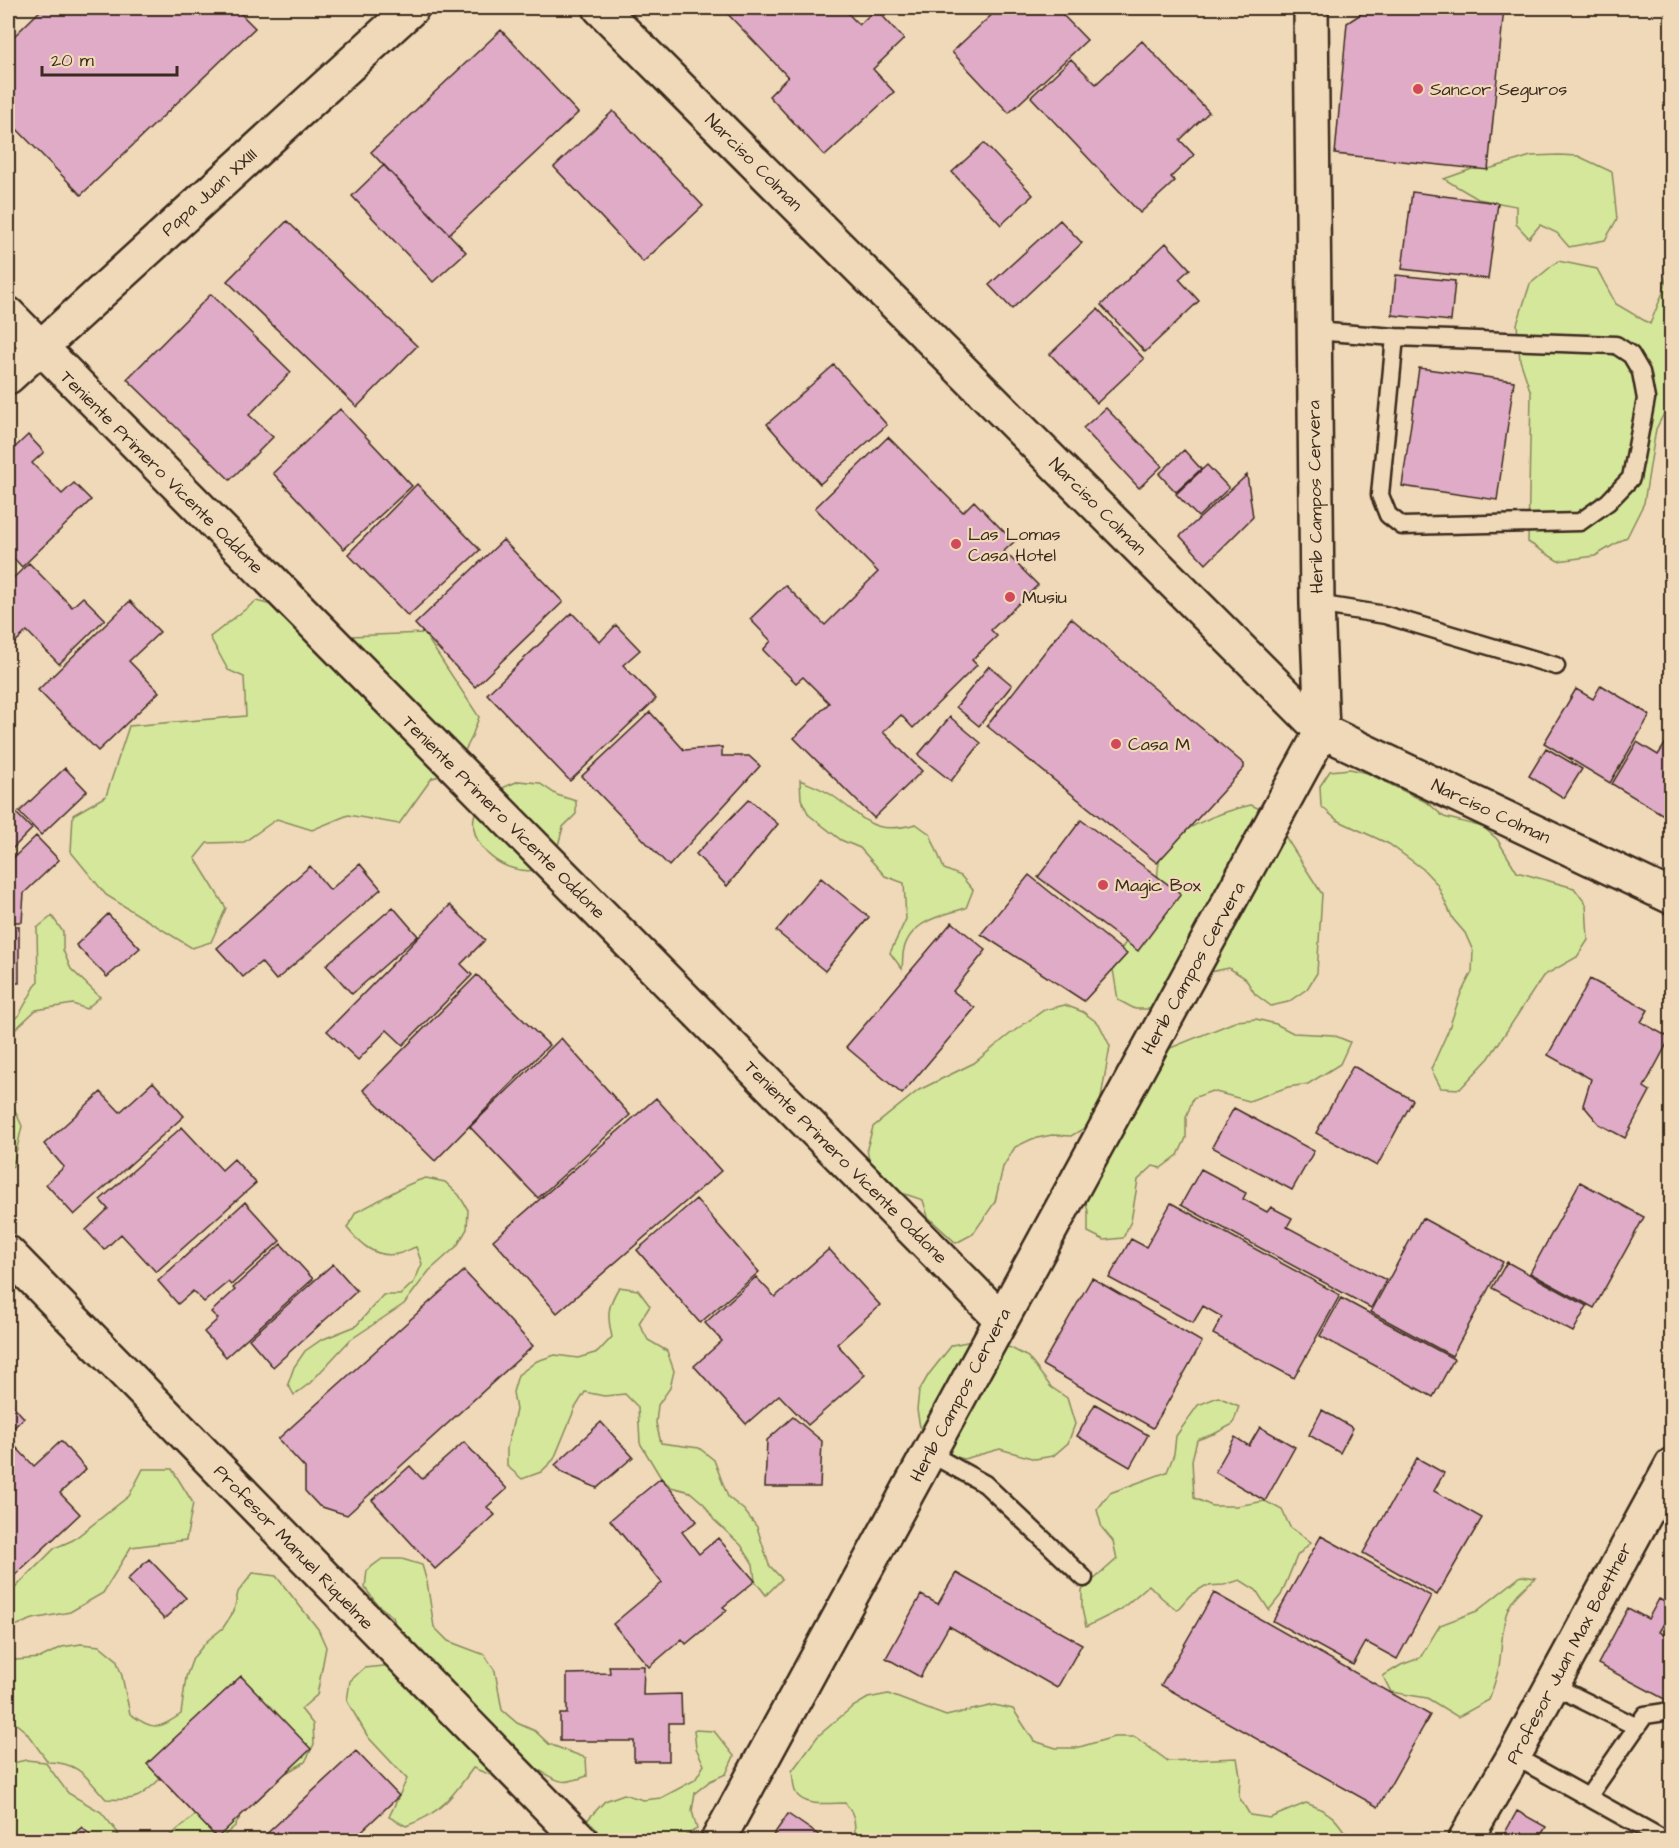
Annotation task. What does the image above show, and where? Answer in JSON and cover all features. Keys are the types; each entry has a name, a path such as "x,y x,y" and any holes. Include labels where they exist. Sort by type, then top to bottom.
{"street":[{"name":"Papa Juan XXIII","path":"8,377 412,8"},
{"name":"Narciso Colman","path":"600,8 1322,730 1671,897"},
{"name":"Herib Campos Cervera","path":"718,1840 1322,730 1317,604 1311,8"},
{"name":"Teniente Primero Vicente Oddone","path":"8,314 1001,1319"},
{"name":"Profesor Manuel Riquelme","path":"8,1253 581,1840"},
{"name":"Profesor Juan Max Boettner","path":"1466,1840 1514,1756 1671,1465"}],"lane":[{"path":"1314,331 1617,345 1631,355 1641,372 1646,399 1630,478 1608,502 1580,522 1402,526 1388,514 1380,495 1395,336"},
{"path":"1317,604 1385,615 1556,666"},
{"path":"929,1453 985,1484 1084,1578"},
{"path":"1552,1685 1637,1726"},
{"path":"1588,1797 1645,1715 1665,1712 1671,1714"},
{"path":"1514,1756 1665,1840"}],"green space":[{"path":"1531,156 1578,156 1612,172 1617,219 1605,240 1569,247 1557,233 1540,225 1529,238 1516,224 1516,206 1478,199 1444,179 1472,169 1492,168"},
{"path":"1671,252 1671,400 1656,429 1644,503 1627,537 1595,556 1558,561 1528,542 1531,393 1520,360 1517,324 1530,284 1558,261 1597,269 1616,304 1650,324 1664,290"},
{"path":"256,601 291,610 325,637 424,633 479,717 471,739 453,773 432,778 399,824 348,815 312,830 277,819 244,842 207,843 195,858 226,908 211,942 192,948 106,895 71,852 73,815 106,796 129,726 246,716 244,677 228,670 210,637"},
{"path":"1350,769 1367,773 1428,803 1444,817 1483,827 1497,839 1517,872 1574,888 1586,904 1588,940 1577,957 1543,976 1489,1058 1460,1089 1441,1088 1431,1069 1448,1031 1461,993 1472,972 1473,951 1465,933 1453,919 1437,884 1423,869 1389,844 1337,820 1321,806 1320,786 1330,771"},
{"path":"800,780 821,789 870,823 889,828 916,824 930,834 944,869 961,876 973,890 966,908 929,921 913,932 904,949 902,969 890,953 906,919 904,883 885,876 860,848 841,840 809,815 801,799"},
{"path":"519,781 539,783 557,795 576,801 576,814 563,827 553,864 535,870 513,868 502,864 483,849 474,829 474,817 480,804 492,794"},
{"path":"1251,805 1271,814 1322,894 1317,973 1307,989 1288,1002 1271,1006 1255,994 1245,978 1229,968 1210,972 1202,989 1188,1003 1171,1009 1135,1009 1118,1000 1112,963 1155,907 1158,866 1165,849 1174,839 1198,823"},
{"path":"52,916 63,932 63,950 71,969 100,997 86,1009 73,1004 36,1010 8,1036 8,1024 19,1015 38,981 37,928"},
{"path":"1065,1005 1083,1012 1099,1024 1110,1046 1099,1109 1088,1126 1071,1136 1052,1135 1032,1139 1015,1147 1003,1167 995,1202 973,1234 956,1243 928,1217 923,1200 881,1183 870,1166 867,1148 873,1127 919,1090 974,1063 1044,1010"},
{"path":"1256,1019 1276,1024 1293,1033 1333,1035 1350,1042 1340,1064 1308,1084 1288,1087 1249,1101 1212,1091 1193,1098 1186,1118 1186,1138 1178,1155 1161,1168 1153,1166 1138,1180 1131,1221 1123,1238 1104,1240 1088,1232 1088,1212 1081,1177 1153,1055 1237,1021"},
{"path":"8,1095 22,1126 13,1166 8,1169"},
{"path":"426,1178 445,1182 459,1195 468,1210 467,1229 457,1246 429,1271 404,1304 350,1340 310,1383 294,1395 288,1384 294,1367 305,1351 321,1340 356,1326 383,1295 400,1295 414,1282 422,1264 416,1247 402,1253 382,1254 363,1244 347,1228 356,1212 407,1185"},
{"path":"619,1287 638,1290 650,1306 639,1323 648,1340 667,1351 674,1371 670,1388 658,1405 656,1423 661,1443 699,1448 714,1460 728,1497 744,1510 757,1527 769,1565 782,1579 766,1595 755,1581 753,1564 741,1545 714,1520 704,1504 690,1492 671,1487 661,1478 640,1443 638,1407 625,1394 604,1396 585,1392 575,1408 554,1459 541,1472 522,1479 507,1466 507,1448 516,1410 513,1392 518,1375 537,1361 555,1355 578,1358 598,1352 612,1337 609,1311"},
{"path":"972,1341 1011,1348 1028,1357 1051,1387 1067,1398 1075,1424 1068,1443 1053,1456 1035,1459 1000,1449 964,1459 927,1445 917,1410 919,1391 952,1345"},
{"path":"1218,1397 1239,1406 1233,1424 1197,1440 1192,1460 1194,1498 1212,1506 1237,1506 1265,1501 1282,1510 1290,1527 1311,1542 1297,1556 1281,1595 1269,1610 1256,1590 1240,1580 1224,1585 1205,1586 1190,1595 1177,1610 1149,1585 1120,1610 1086,1627 1082,1609 1082,1590 1117,1559 1113,1541 1102,1528 1097,1510 1110,1493 1167,1472 1174,1454 1176,1436 1198,1405"},
{"path":"143,1469 172,1469 193,1503 186,1540 131,1547 103,1593 70,1612 33,1619 12,1627 8,1635 8,1589 14,1589 55,1548 73,1540 129,1496"},
{"path":"382,1559 402,1559 422,1565 434,1627 448,1641 485,1655 495,1671 502,1710 517,1723 535,1731 549,1744 586,1758 587,1776 563,1781 541,1771 523,1774 506,1781 473,1768 445,1803 428,1816 406,1826 389,1817 407,1779 368,1737 347,1701 350,1681 364,1668 384,1666 398,1652 398,1634 393,1617 377,1604 365,1588 367,1570"},
{"path":"253,1573 276,1576 318,1629 326,1647 317,1695 301,1709 313,1724 314,1744 305,1762 255,1791 235,1826 219,1840 165,1840 195,1815 161,1778 137,1797 106,1799 75,1768 48,1762 26,1732 8,1717 8,1651 16,1660 40,1658 62,1647 81,1644 100,1646 116,1659 130,1714 150,1725 167,1723 181,1714 186,1677 193,1658 207,1641 223,1628 234,1611 238,1592"},
{"path":"1521,1576 1536,1578 1516,1596 1506,1613 1498,1669 1489,1700 1458,1717 1427,1698 1391,1692 1383,1676 1401,1665 1420,1658 1440,1625 1477,1611"},
{"path":"888,1694 946,1716 994,1705 1013,1709 1034,1741 1056,1748 1076,1748 1114,1737 1135,1737 1168,1761 1237,1758 1240,1776 1239,1797 1250,1815 1270,1818 1306,1803 1321,1809 1332,1817 1350,1840 855,1840 855,1825 849,1807 845,1803 817,1803 804,1800 795,1791 792,1771 818,1736 851,1708 868,1698"},
{"path":"694,1730 714,1731 734,1756 726,1774 710,1781 695,1793 692,1811 697,1829 678,1840 571,1840 605,1801 624,1794 643,1800 661,1798 695,1780 704,1765 696,1748"},
{"path":"26,1760 45,1762 68,1793 101,1812 119,1834 108,1840 14,1840 8,1832 8,1764"}],"building":[{"path":"43,8 235,8 255,28 81,195 8,120 8,42"},
{"path":"722,8 843,8 859,25 876,9 904,39 873,69 894,92 825,156 769,96 788,77"},
{"path":"967,8 980,8 973,14"},
{"path":"999,8 1056,8 1087,40 1009,113 952,52"},
{"name":"Sancor Seguros","path":"1370,8 1504,8 1488,170 1335,154 1347,23"},
{"path":"501,30 578,113 449,234 371,152"},
{"path":"1142,41 1209,112 1180,140 1194,155 1171,177 1175,181 1140,213 1031,97 1071,59 1096,84"},
{"path":"613,111 703,206 643,262 554,167"},
{"path":"984,143 1033,195 1001,225 952,172"},
{"path":"384,165 466,252 433,282 352,196"},
{"path":"1412,192 1498,203 1488,279 1402,269"},
{"path":"1060,220 1082,243 1012,309 989,285"},
{"path":"287,221 417,346 357,407 227,281"},
{"path":"1166,243 1190,269 1179,279 1199,301 1145,352 1101,305"},
{"path":"1396,275 1455,281 1451,321 1392,315"},
{"path":"211,294 291,372 249,415 273,437 230,480 127,379"},
{"path":"1098,309 1144,359 1097,403 1050,354"},
{"path":"834,365 887,425 820,484 767,424"},
{"path":"1419,368 1514,381 1497,500 1402,486"},
{"path":"1106,408 1162,466 1139,488 1083,428"},
{"path":"340,409 412,486 344,549 273,473"},
{"path":"28,435 44,452 32,463 62,494 74,483 91,500 22,567 8,552 8,454"},
{"path":"888,437 963,512 974,501 1014,542 1004,551 1038,585 991,630 997,636 972,660 977,665 913,728 901,715 883,732 922,771 874,818 794,738 829,703 803,677 796,683 763,650 771,641 750,619 785,585 825,625 878,572 815,508"},
{"path":"1184,450 1201,469 1176,492 1159,474"},
{"path":"1207,465 1229,488 1198,517 1176,494"},
{"path":"1247,475 1253,517 1206,564 1180,536"},
{"path":"417,484 480,550 408,616 348,554"},
{"path":"503,540 563,602 475,687 415,624"},
{"path":"29,563 72,607 83,597 105,619 59,664 27,631 8,649 8,583"},
{"path":"130,601 160,632 129,661 159,692 98,751 38,690"},
{"path":"572,613 600,642 616,625 640,650 623,665 656,699 570,781 487,694"},
{"name":"Casa M","path":"1071,618 1244,764 1244,768 1157,863 987,726"},
{"path":"989,666 1012,685 979,726 956,707"},
{"path":"1601,685 1650,715 1610,783 1544,743 1576,689 1593,699"},
{"path":"650,712 684,750 722,747 722,756 749,756 760,766 669,866 582,776"},
{"path":"950,717 981,743 951,781 918,755"},
{"path":"1672,733 1672,811 1667,817 1612,784 1637,742 1658,755"},
{"path":"1546,748 1582,769 1564,798 1529,776"},
{"path":"65,768 87,791 41,835 19,812"},
{"path":"749,799 778,824 727,886 696,854"},
{"path":"8,805 32,829 8,853"},
{"path":"1081,820 1181,894 1138,951 1038,877"},
{"path":"36,836 59,860 24,893 22,922 8,922 8,863"},
{"path":"360,864 381,889 276,980 261,962 243,977 217,948 310,866 330,890"},
{"path":"1029,875 1127,954 1084,1001 981,934"},
{"path":"821,878 869,917 825,971 776,931"},
{"path":"450,905 485,940 461,964 472,975 403,1045 387,1030 358,1060 327,1031"},
{"path":"393,907 418,936 352,994 326,965"},
{"path":"108,914 140,948 107,977 76,945"},
{"path":"952,922 986,950 953,991 975,1008 902,1094 846,1047"},
{"path":"8,926 19,926 19,983 8,983"},
{"path":"477,975 549,1045 435,1161 363,1090"},
{"path":"1590,979 1648,1010 1641,1022 1670,1038 1644,1087 1650,1091 1625,1138 1599,1124 1583,1105 1591,1079 1548,1055"},
{"path":"561,1038 630,1115 538,1198 470,1127"},
{"path":"1353,1066 1413,1100 1377,1166 1316,1133"},
{"path":"153,1082 184,1116 74,1215 46,1184 64,1167 44,1144 101,1092 120,1112"},
{"path":"656,1098 721,1171 557,1313 493,1240"},
{"path":"1234,1108 1314,1151 1292,1190 1212,1147"},
{"path":"182,1127 222,1170 234,1159 256,1183 156,1272 121,1234 104,1250 86,1230 108,1209 100,1200"},
{"path":"1201,1169 1246,1193 1243,1199 1267,1212 1271,1207 1292,1218 1287,1227 1386,1280 1371,1308 1181,1205"},
{"path":"1580,1182 1644,1217 1594,1308 1530,1273"},
{"path":"696,1199 759,1272 700,1323 637,1250"},
{"path":"245,1202 280,1241 231,1285 228,1282 204,1302 193,1291 178,1304 158,1281"},
{"path":"1171,1203 1340,1295 1294,1378 1213,1334 1222,1317 1203,1306 1193,1323 1109,1278 1131,1239 1146,1247"},
{"path":"1422,1218 1503,1262 1452,1356 1371,1312"},
{"path":"281,1244 313,1279 226,1357 204,1332 218,1319 211,1312 235,1290 233,1288"},
{"path":"829,1249 880,1305 837,1344 865,1375 808,1425 779,1395 746,1424 694,1366 722,1341 705,1323 756,1277 775,1297"},
{"path":"1507,1262 1587,1306 1573,1332 1492,1288"},
{"path":"333,1264 357,1291 273,1367 249,1339"},
{"path":"464,1271 533,1346 347,1515 319,1506 305,1491 305,1468 278,1439"},
{"path":"1092,1278 1202,1342 1153,1428 1042,1365"},
{"path":"1341,1298 1454,1359 1433,1397 1320,1336"},
{"path":"8,1400 24,1418 8,1433"},
{"path":"1095,1404 1148,1435 1130,1467 1077,1436"},
{"path":"1322,1410 1353,1428 1340,1453 1309,1435"},
{"path":"793,1417 822,1441 820,1487 765,1487 767,1440"},
{"path":"601,1422 633,1457 597,1488 563,1473 555,1465"},
{"path":"1260,1427 1295,1447 1265,1501 1215,1472 1235,1437 1249,1446"},
{"path":"61,1441 86,1469 60,1493 80,1514 14,1576 8,1569 8,1449 13,1444 34,1466"},
{"path":"464,1442 507,1489 487,1507 495,1515 435,1569 372,1500 410,1466 422,1479"},
{"path":"1417,1458 1444,1473 1434,1491 1482,1518 1437,1595 1363,1553"},
{"path":"661,1478 697,1521 682,1532 699,1554 718,1538 755,1581 723,1607 727,1610 686,1644 682,1639 649,1667 613,1624 662,1583 610,1520"},
{"path":"1321,1536 1431,1596 1397,1659 1366,1642 1353,1665 1273,1621"},
{"path":"149,1559 186,1598 164,1619 127,1580"},
{"path":"956,1573 1082,1644 1057,1688 949,1626 920,1677 886,1658 921,1595 938,1604"},
{"path":"1214,1593 1430,1715 1378,1807 1161,1685"},
{"path":"1659,1599 1672,1606 1659,1632 1668,1636 1672,1630 1672,1703 1598,1664 1628,1608 1648,1619"},
{"path":"609,1666 644,1666 643,1695 681,1694 682,1723 669,1723 669,1761 634,1761 634,1741 560,1741 560,1714 567,1714 567,1674 610,1673"},
{"path":"241,1676 311,1749 217,1838 147,1764"},
{"path":"356,1751 399,1796 352,1840 260,1840"},
{"path":"1517,1811 1546,1827 1538,1840 1501,1840"},
{"path":"788,1814 826,1840 770,1840"},
{"path":"82,1827 95,1840 67,1840"}],"place":[{"name":"Sancor Seguros","path":"1418,89"},
{"name":"Las Lomas Casa Hotel","path":"956,544"},
{"name":"Musiu","path":"1010,597"},
{"name":"Casa M","path":"1116,744"},
{"name":"Magic Box","path":"1103,885"}]}
